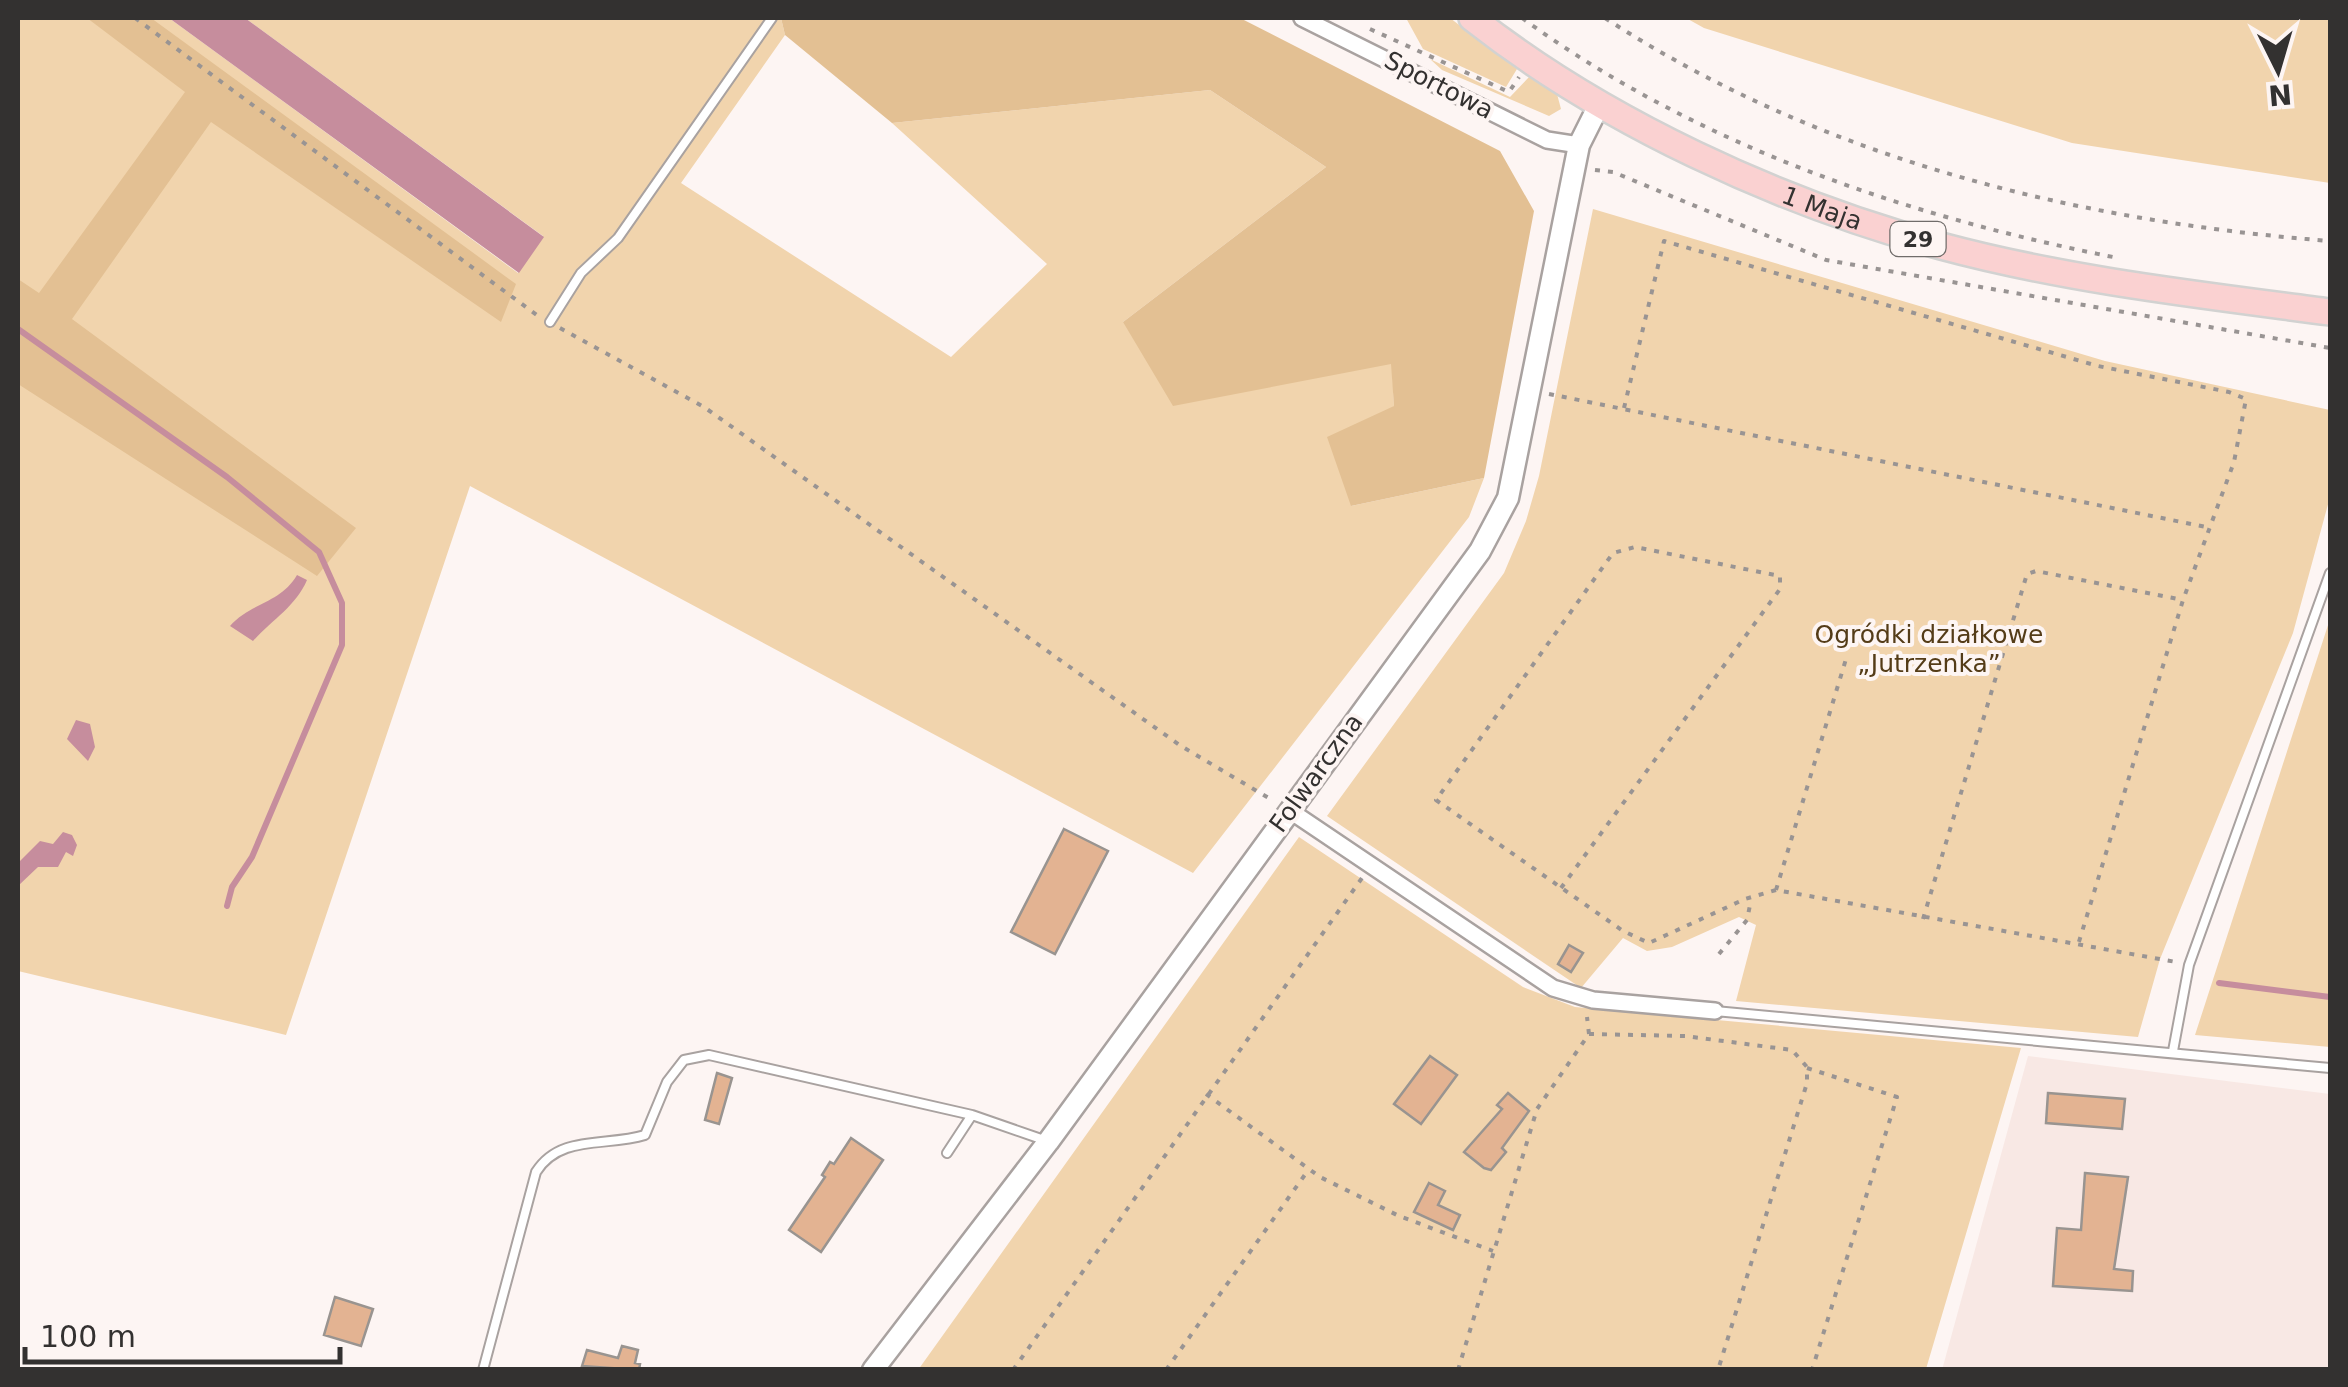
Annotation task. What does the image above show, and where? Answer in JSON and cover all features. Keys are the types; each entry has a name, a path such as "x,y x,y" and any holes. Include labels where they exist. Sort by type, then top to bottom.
{"main road":[{"name":"1 Maja","path":"1472,18 1530,61 1600,103 1808,202 1938,246 2010,262 2330,312"}],"street":[{"name":"Sportowa","path":"1302,18 1547,140 1579,145"},
{"name":"Folwarczna","path":"873,1370 1048,1142 1480,552 1508,498 1579,145 1600,103"},
{"path":"1289,810 1552,988 1587,998 1715,1011"}],"lane":[{"path":"550,322 581,274 618,238 772,18"},
{"path":"2173,1051 2189,964 2330,573"},
{"path":"1715,1011 2330,1068"},
{"path":"483,1370 536,1172 547,1155 566,1146 645,1135 667,1082 684,1060 709,1056 972,1115 1048,1142"},
{"path":"948,1153 972,1115"}],"path":[{"path":"135,18 550,322 704,407 1182,746 1289,810"},
{"path":"1522,18 1578,59 1679,116 1860,192 1995,233 2112,256"},
{"path":"1605,18 1737,95 1842,140 1951,177 2064,205 2255,235 2330,241"},
{"path":"1368,28 1508,92 1530,61"},
{"path":"1624,408 1664,241 2098,366 2229,392 2246,399 2234,462 2183,600 2078,945"},
{"path":"1530,389 2210,528"},
{"path":"1562,888 1780,589 1780,576 1622,547 1613,553 1436,800 1623,931 1649,943 1751,897 1776,890 2189,964"},
{"path":"1923,919 2027,574 2036,570 2183,600"},
{"path":"1776,890 1846,659"},
{"path":"1012,1370 1371,867"},
{"path":"1719,954 1747,920 1751,897"},
{"path":"1458,1370 1536,1109 1589,1034 1587,998"},
{"path":"1589,1034 1685,1036 1792,1050 1807,1068 1897,1097 1812,1370"},
{"path":"1718,1370 1807,1083 1807,1068"},
{"path":"1206,1094 1308,1169 1399,1216 1493,1251"},
{"path":"1166,1370 1308,1169"}],"shaded area":[{"path":"87,18 151,18 516,284 501,322 211,122 72,319 356,528 317,576 18,384 18,279 39,293 185,92"},
{"path":"169,18 245,18 544,237 519,273"},
{"path":"781,18 1240,18 1500,151 1534,211 1484,478 1351,506 1327,437 1394,406 1391,364 1173,406 1123,322 1326,167 1210,90 892,123 785,35"},
{"path":"297,575 307,580 302,589 253,641 230,626 282,592"},
{"path":"76,720 90,724 95,747 88,761 67,739"},
{"path":"63,832 72,835 77,845 73,856 66,852 58,867 38,867 18,886 18,863 40,841 53,844"},
{"path":"2028,1056 2330,1094 2330,1369 1942,1370"}],"green space":[{"path":"18,18 169,18 518,273 543,236 245,18 781,18 785,35 681,183 951,357 1047,264 892,123 1210,90 1326,167 1123,322 1392,364 1394,406 1351,506 1484,478 1469,517 1193,873 470,486 286,1035 18,971"},
{"path":"1406,18 1450,18 1517,69 1506,87 1423,49"},
{"path":"1686,18 2330,18 2330,183 2072,143 1704,28"},
{"path":"1430,59 1510,97 1529,77 1557,94 1561,109 1549,116 1442,70"},
{"name":"Ogródki działkowe „Jutrzenka”","path":"1593,209 2105,361 2330,410 2330,497 2293,633 2160,959 2138,1037 1736,1001 1756,925 1739,917 1672,947 1647,951 1623,938 1581,988 1327,816 1504,573 1526,521 1539,476"},
{"path":"2330,619 2330,1047 2195,1035"},
{"path":"1299,837 1523,987 1575,1007 2021,1048 1926,1369 918,1370"}],"building":[{"path":"1064,829 1108,851 1055,954 1011,932"},
{"path":"1569,945 1583,953 1571,972 1558,964"},
{"path":"1430,1056 1457,1075 1421,1124 1394,1104"},
{"path":"717,1073 732,1078 719,1124 705,1120"},
{"path":"1508,1093 1529,1111 1491,1170 1464,1152 1502,1109 1497,1105"},
{"path":"2048,1093 2125,1099 2122,1129 2046,1123"},
{"path":"851,1138 883,1160 821,1252 789,1230 825,1177 822,1175 830,1162 834,1164"},
{"path":"2085,1173 2128,1177 2114,1269 2133,1271 2132,1291 2053,1286 2057,1228 2081,1230"},
{"path":"1429,1183 1445,1191 1438,1205 1460,1215 1453,1230 1414,1212"},
{"path":"335,1297 373,1309 361,1346 324,1335"},
{"path":"622,1346 638,1350 635,1363 640,1364 639,1370 582,1366 587,1350 618,1358"}],"waterway":[{"path":"18,329 227,477 319,552 342,603 342,645 252,857 232,887 227,906"},
{"path":"2219,983 2330,997"}]}
